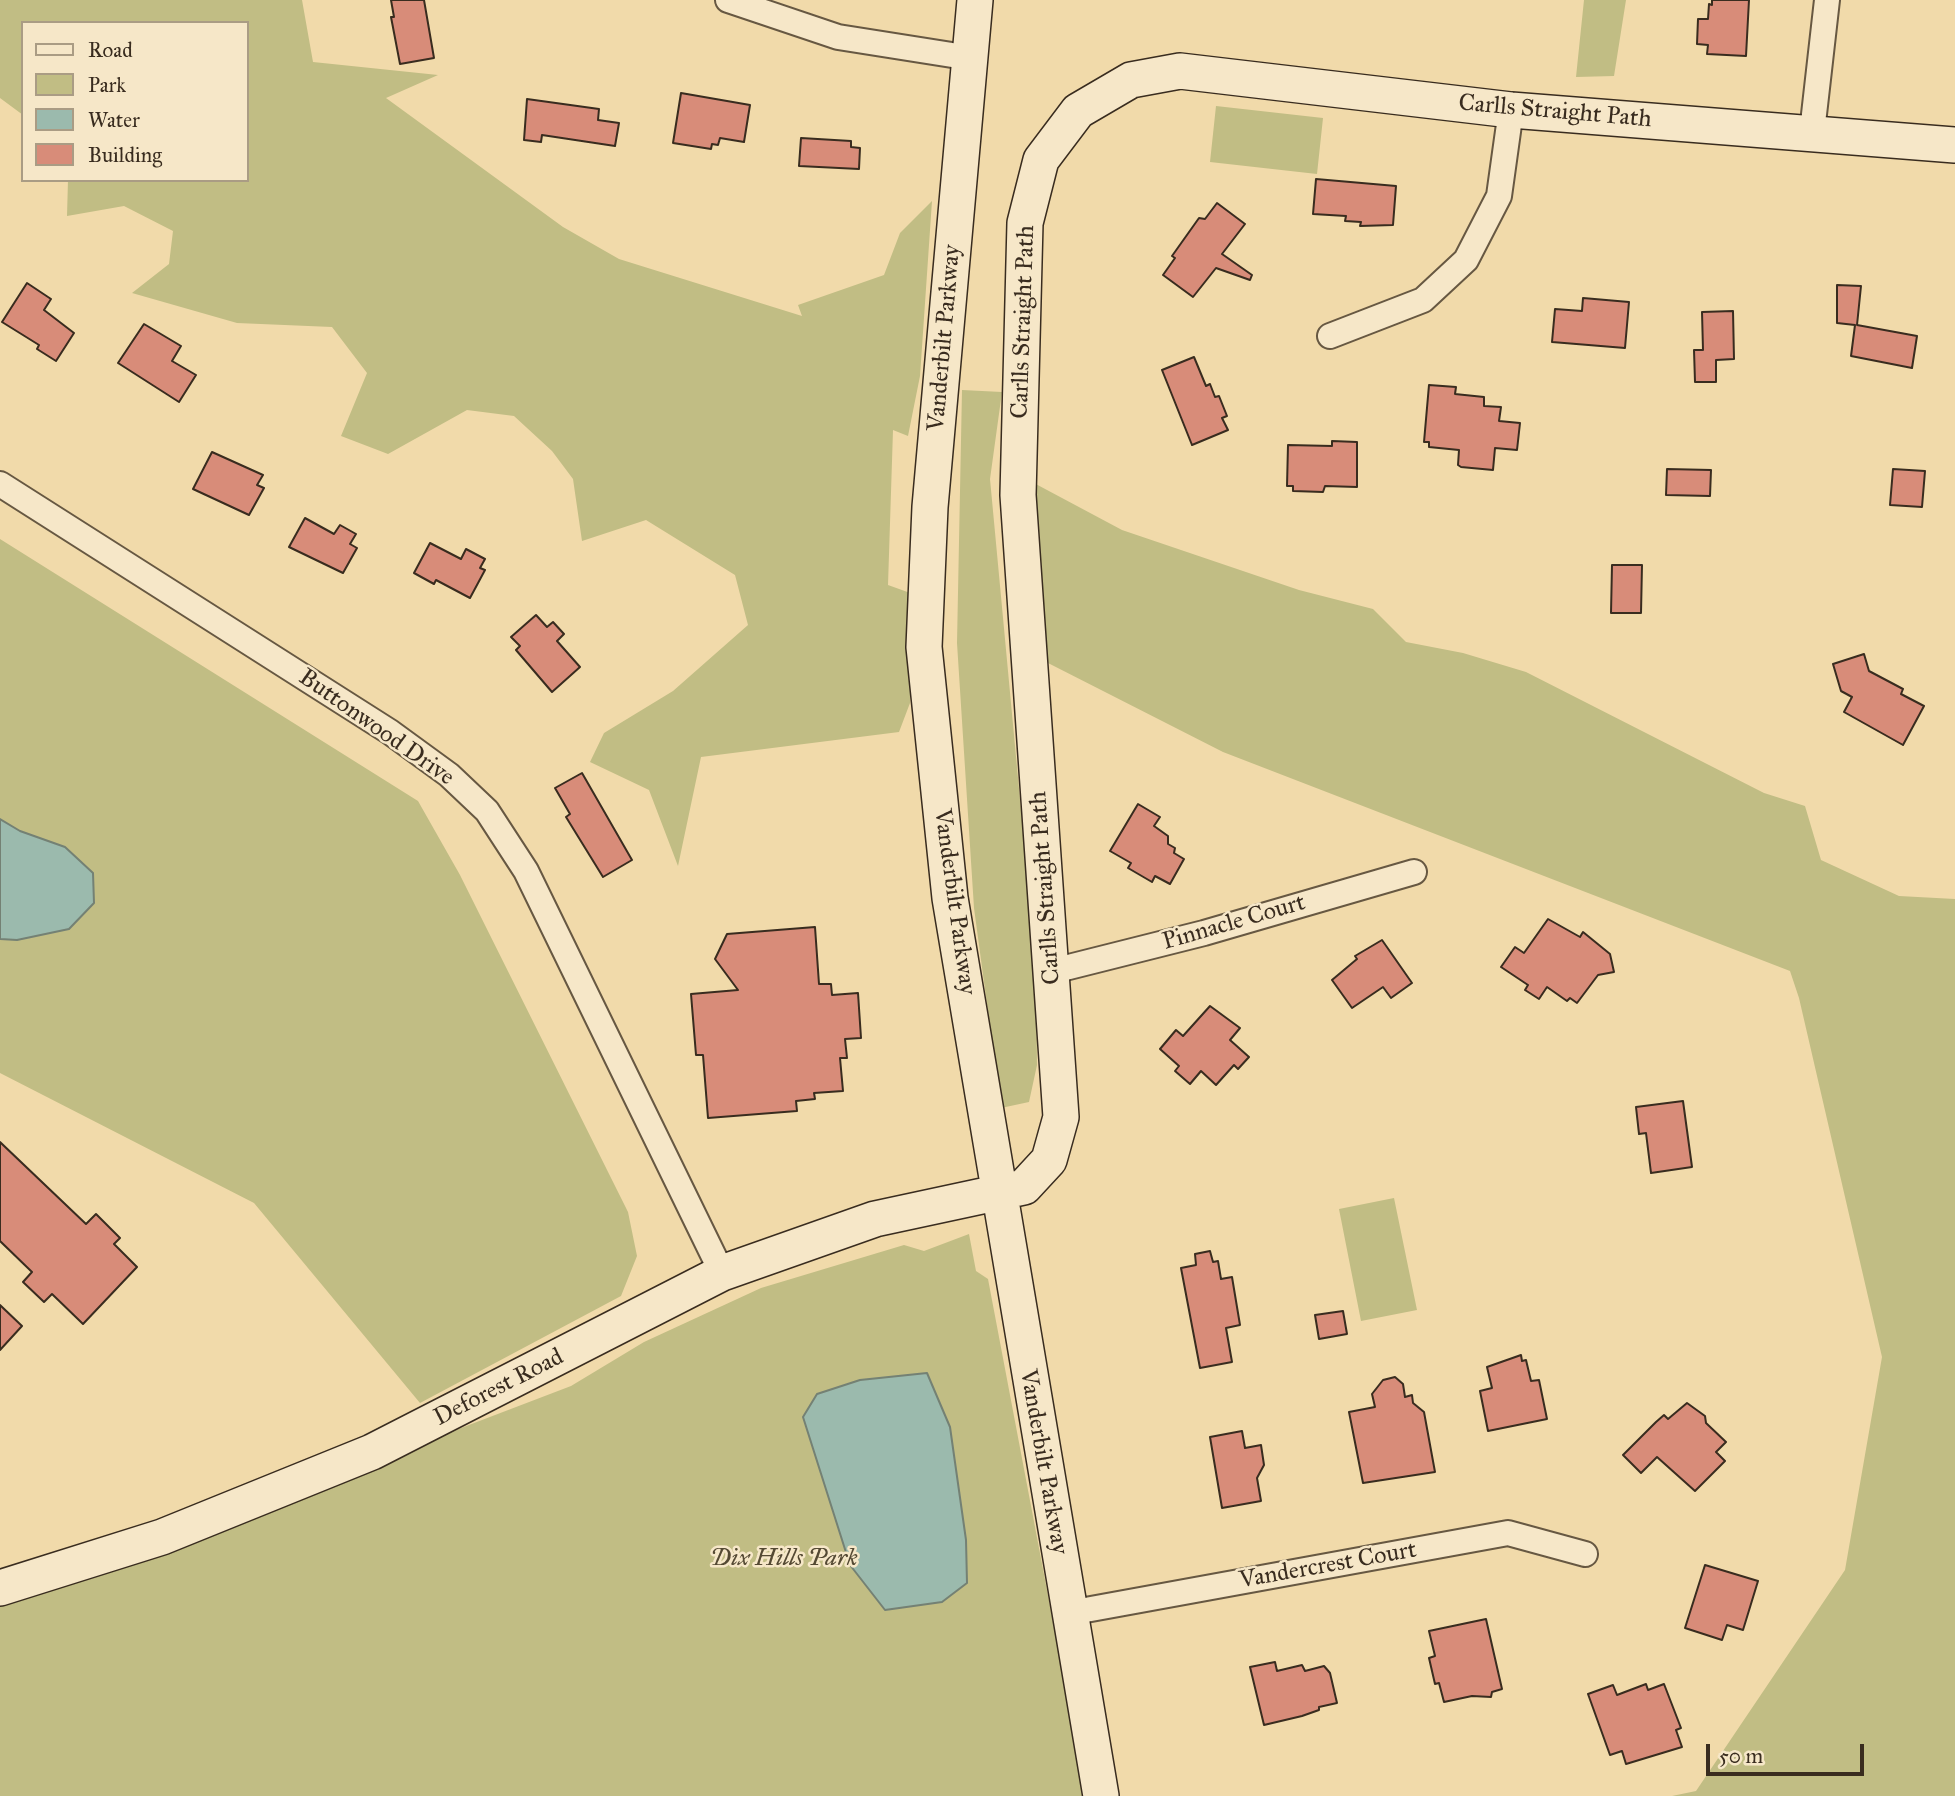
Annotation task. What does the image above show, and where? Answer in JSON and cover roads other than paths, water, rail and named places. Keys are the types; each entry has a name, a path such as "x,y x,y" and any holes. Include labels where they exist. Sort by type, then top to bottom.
{"street":[{"path":"728,0 838,37 971,58"},
{"name":"Vanderbilt Parkway","path":"975,0 930,507 924,647 950,898 1101,1796"},
{"path":"1812,132 1827,0"},
{"name":"Carlls Straight Path","path":"998,1191 1024,1187 1049,1160 1061,1116 1018,495 1025,223 1041,160 1078,111 1131,80 1180,71 1511,110 1955,145"},
{"path":"1330,336 1423,300 1466,260 1499,196 1511,110"},
{"name":"Buttonwood Drive","path":"0,484 390,732 449,775 487,811 526,872 722,1273"},
{"name":"Pinnacle Court","path":"1053,971 1204,933 1415,872"},
{"name":"Deforest Road","path":"0,1588 162,1537 372,1452 722,1273 875,1219 998,1191"},
{"name":"Vandercrest Court","path":"1069,1613 1508,1533 1585,1554"}],"water":[{"path":"0,819 20,831 65,847 93,873 94,903 69,929 17,940 0,939"},
{"path":"927,1373 950,1427 966,1540 967,1583 942,1602 885,1610 850,1565 803,1417 817,1394 860,1380"}],"park label":[{"name":"Dix Hills Park","path":"784,1559"}]}
